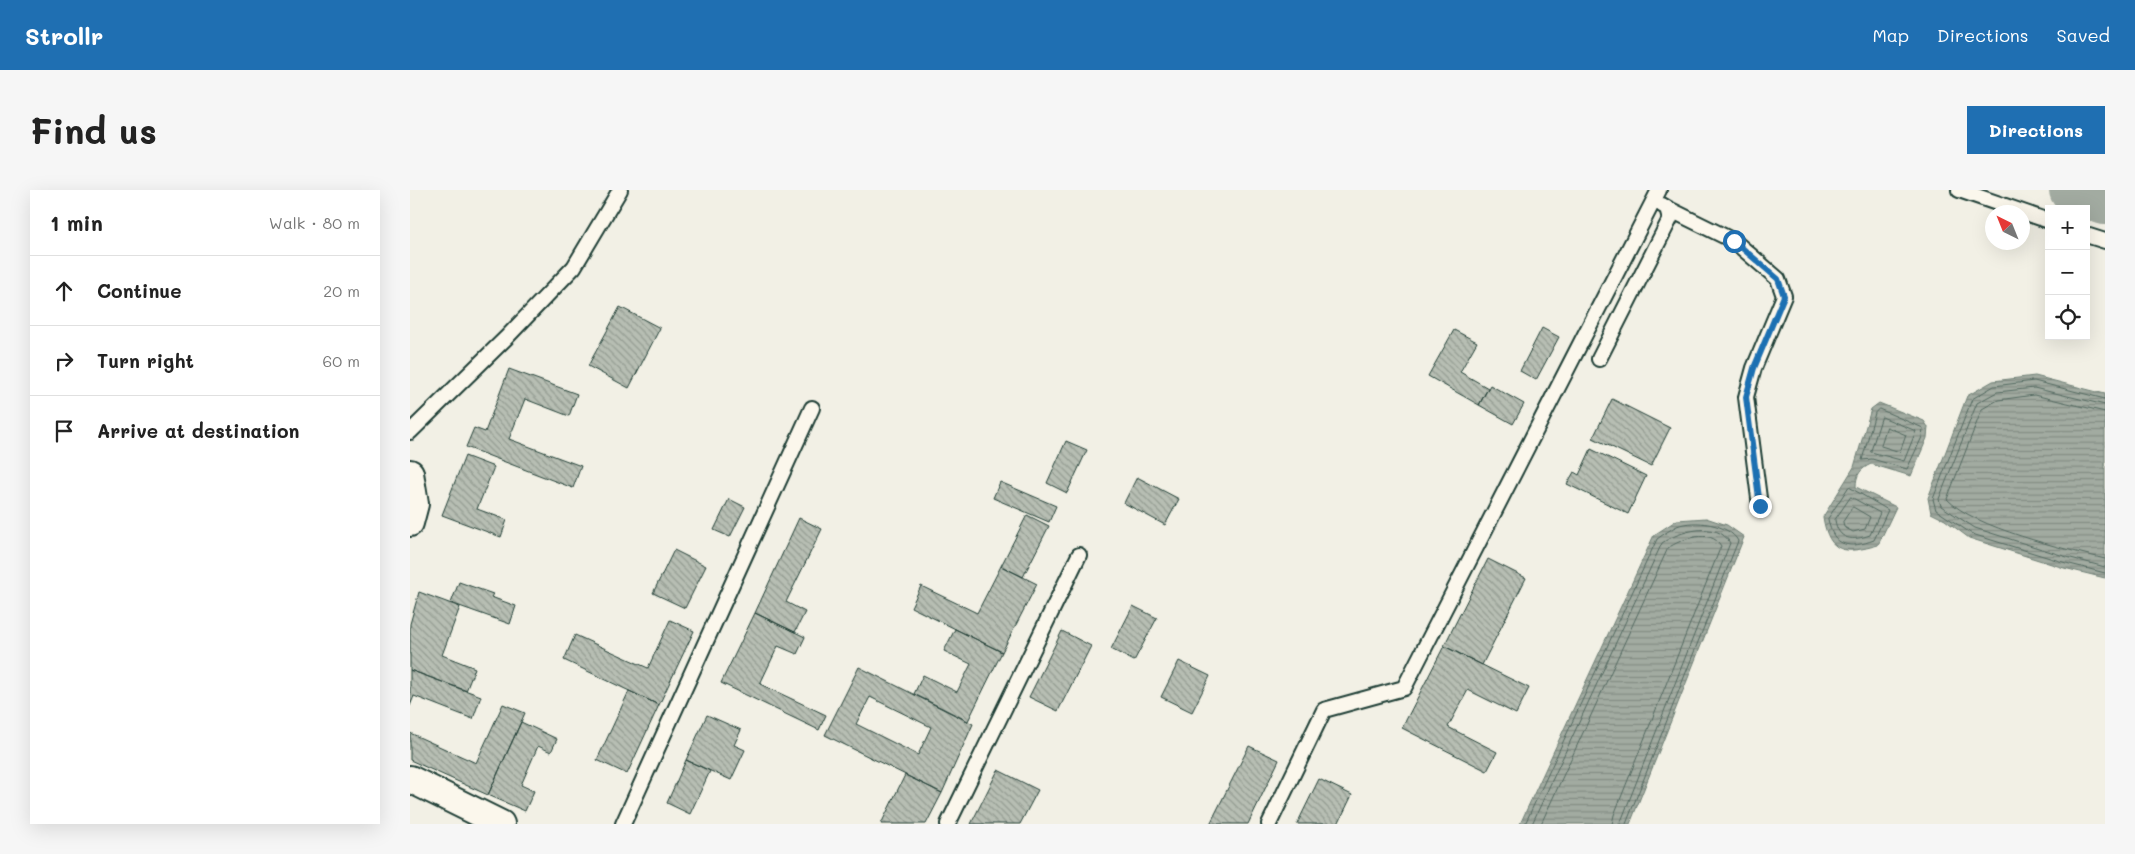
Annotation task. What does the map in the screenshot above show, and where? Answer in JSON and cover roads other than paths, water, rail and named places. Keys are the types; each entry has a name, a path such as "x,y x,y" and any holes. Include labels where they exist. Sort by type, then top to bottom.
{"street":[{"path":"410,473 415,504 410,523"},
{"path":"410,778 501,824"}],"lane":[{"path":"410,432 506,338 574,267 620,190"},
{"path":"1960,190 2045,220"},
{"path":"1599,359 1670,219 1661,200"},
{"path":"1661,200 1734,241 1778,279 1784,296 1754,368 1746,397 1760,506"},
{"path":"1269,824 1324,710 1404,688 1661,200"},
{"path":"2090,235 2105,241"},
{"path":"623,824 812,408"},
{"path":"948,824 1079,555"}],"water":[{"path":"2035,376 2105,394 2105,578 2064,568 1969,538 1945,520 1931,513 1928,498 1967,396 1993,381"},
{"path":"1879,403 1924,421 1928,427 1927,438 1911,476 1871,464 1859,473 1856,487 1896,507 1878,545 1857,550 1841,549 1830,539 1823,517 1854,467 1871,409"},
{"path":"1706,518 1727,525 1744,537 1630,824 1520,824 1654,535 1677,520"}],"waterway":[{"path":"2073,190 2105,201"}]}
